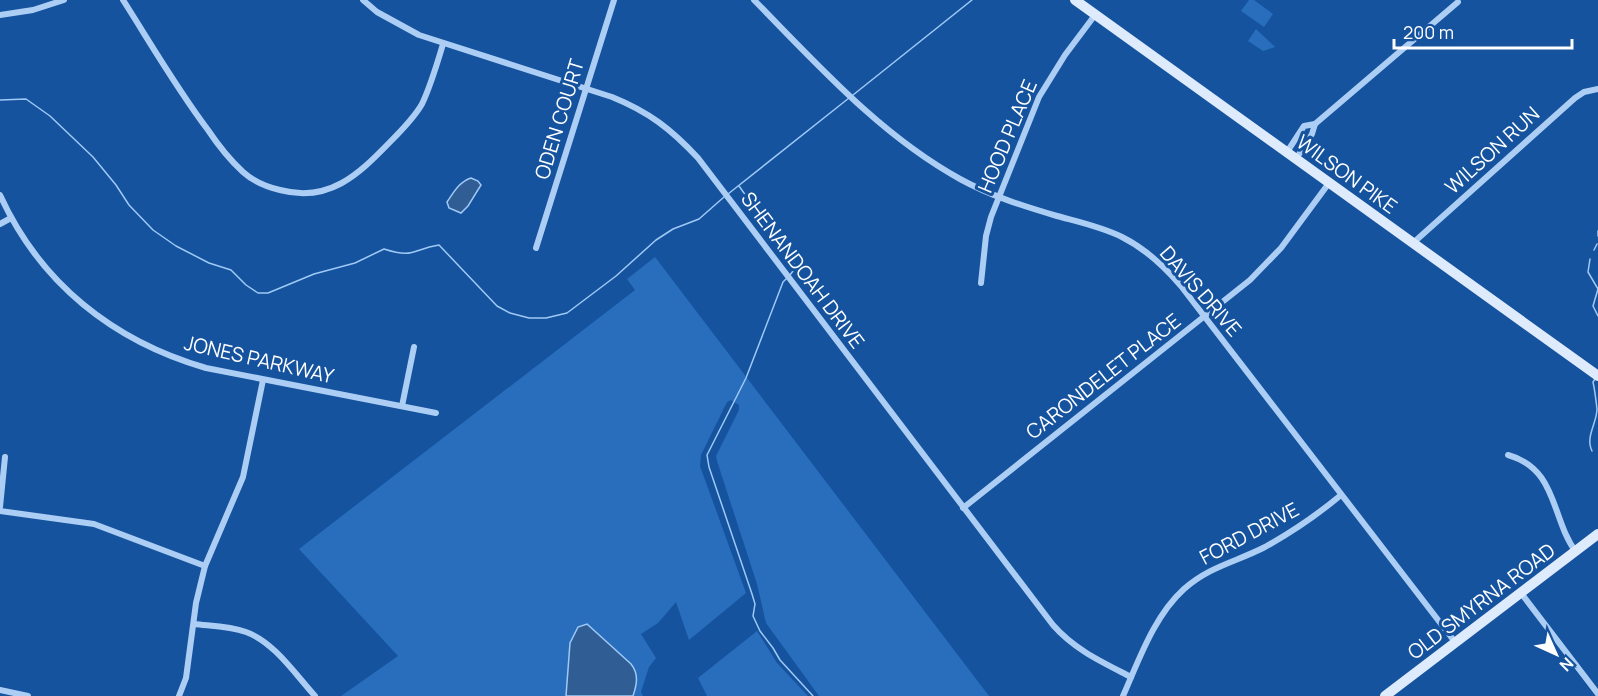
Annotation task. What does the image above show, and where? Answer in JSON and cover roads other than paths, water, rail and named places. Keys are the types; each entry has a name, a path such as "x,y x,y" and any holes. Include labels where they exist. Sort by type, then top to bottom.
{"main road":[{"name":"WILSON PIKE","path":"1075,0 1598,376"},
{"name":"OLD SMYRNA ROAD","path":"1385,696 1598,534"}],"street":[{"path":"0,15 33,10 64,0"},
{"path":"123,0 189,105 228,157 255,181 292,193 313,193 335,188 356,175 374,158 406,126 421,105 443,44"},
{"name":"SHENANDOAH DRIVE","path":"363,0 392,21 418,35 586,88 635,106 668,128 698,158 1066,640 1088,655 1131,677"},
{"name":"ODEN COURT","path":"536,248 614,0"},
{"name":"DAVIS DRIVE","path":"754,0 848,94 926,158 959,178 998,197 1108,231 1138,246 1168,272 1455,642"},
{"path":"1291,156 1304,126 1315,124 1458,2"},
{"name":"HOOD PLACE","path":"981,283 986,236 998,197 1039,97 1065,55 1095,15"},
{"name":"WILSON RUN","path":"1413,243 1575,98 1584,92 1598,89"},
{"path":"1291,156 1312,134 1315,124"},
{"name":"CARONDELET PLACE","path":"963,508 1250,280 1271,260 1329,183"},
{"name":"JONES PARKWAY","path":"0,195 10,218 46,269 76,299 104,322 141,343 178,360 206,368 436,413"},
{"path":"0,224 10,218"},
{"path":"402,406 414,347"},
{"path":"179,696 186,678 196,603 205,566 243,477 263,380"},
{"path":"1508,455 1527,464 1545,483 1558,510 1564,533 1576,552"},
{"path":"5,457 0,509 94,524 205,566"},
{"name":"FORD DRIVE","path":"1123,696 1158,622 1183,590 1210,570 1264,547 1302,525 1341,495"},
{"path":"1521,593 1598,694"},
{"path":"194,624 235,629 260,639 272,648 315,696"},
{"path":"0,690 28,696"}],"waterway":[{"path":"853,95 972,0"},
{"path":"728,194 849,98"},
{"path":"0,100 26,99 50,116 93,157 129,205 153,230 176,246 209,263 231,270 258,293 268,293 314,274 355,263 384,249 408,253 439,245 497,306 510,313 529,318 546,318 567,313 616,276 656,240 673,229 699,219 724,197"},
{"path":"739,186 796,267 790,275"},
{"path":"1598,231 1598,236"},
{"path":"1594,250 1597,244"},
{"path":"1590,259 1588,272 1598,289 1593,306 1598,316"},
{"path":"787,278 783,282 746,378 707,455 755,604 753,616 760,631 780,660 813,696"},
{"path":"1592,451 1590,440 1597,409 1593,382 1595,379"}]}
